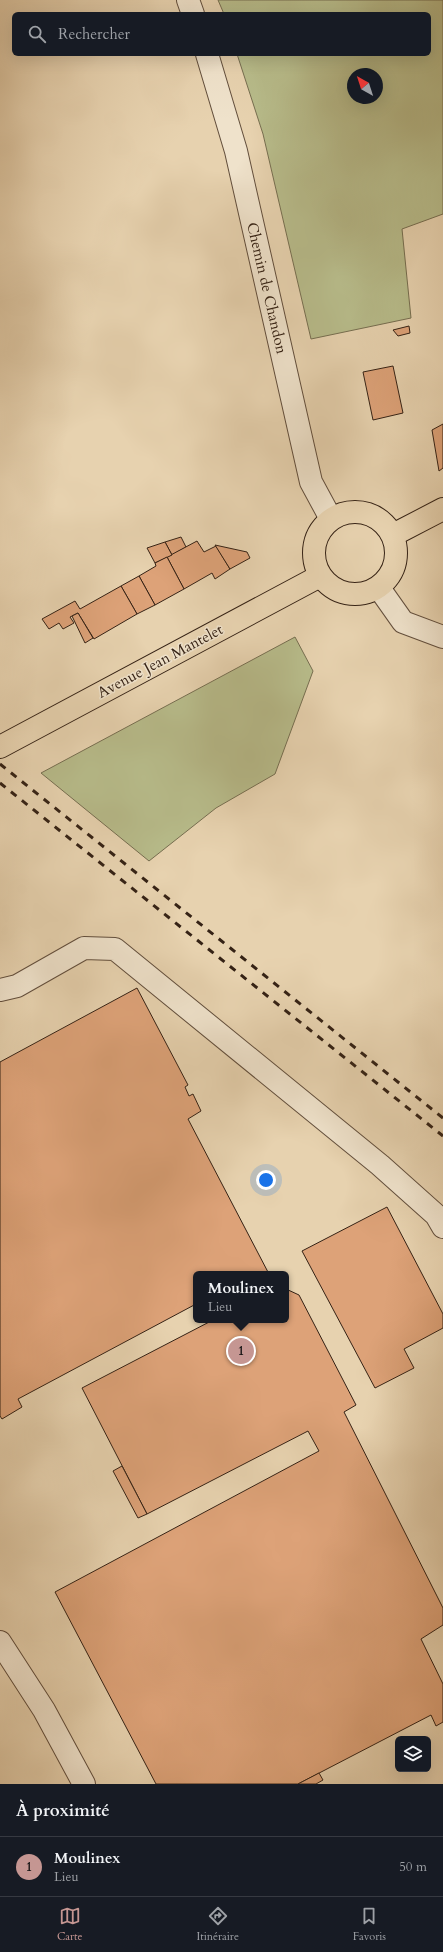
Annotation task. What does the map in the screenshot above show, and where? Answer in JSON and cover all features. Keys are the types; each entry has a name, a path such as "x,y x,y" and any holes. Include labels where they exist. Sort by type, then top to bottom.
{"main road":[{"path":"393,535 443,509"},
{"path":"359,512 373,515 385,524 393,535 397,550 396,564 389,577 379,588 367,593 354,595 341,592 329,586 320,576 315,564 313,552 316,539 322,528 331,519 344,513 359,512"},
{"name":"Avenue Jean Mantelet","path":"0,748 320,576"}],"street":[{"path":"188,0 192,12"},
{"name":"Chemin de Chandon","path":"208,56 236,151 311,482 331,519"},
{"path":"379,588 403,622 443,637"},
{"path":"0,990 17,986 84,948 115,949 380,1165 436,1215 443,1227"},
{"path":"0,1642 44,1710 84,1784"}],"green space":[{"path":"218,0 443,0 443,214 402,229 411,318 311,339 263,134 238,56 431,56 431,12 223,12"},
{"path":"295,637 313,671 275,774 216,808 149,861 41,773"}],"building":[{"path":"409,326 410,333 398,336 393,330"},
{"path":"393,366 403,413 373,420 363,372"},
{"path":"443,424 443,468 439,471 432,430"},
{"path":"181,537 186,547 172,555 165,542"},
{"path":"197,541 204,552 216,546 230,569 215,579 212,573 184,589 167,557"},
{"path":"165,542 172,555 155,563 147,548"},
{"path":"215,545 247,552 250,558 230,569"},
{"path":"167,557 184,589 155,605 139,576 156,566 155,563"},
{"path":"139,576 155,605 137,614 121,586"},
{"path":"121,586 137,614 94,639 78,613 70,617 74,623 63,629 59,623 49,629 42,619 75,601 80,609"},
{"path":"78,613 93,638 85,643 72,616"},
{"path":"137,988 188,1085 185,1087 189,1096 193,1094 201,1111 188,1119 267,1271 193,1271 193,1306 18,1399 22,1407 2,1419 0,1416 0,1062"},
{"path":"387,1207 443,1314 443,1328 404,1349 414,1368 375,1388 302,1251"},
{"path":"289,1290 299,1295 356,1405 344,1412 443,1608 443,1625 421,1639 443,1684 443,1722 436,1726 431,1715 298,1784 156,1784 55,1592 319,1451 308,1431 147,1514 82,1388 207,1323 289,1323"},
{"path":"122,1466 147,1514 138,1518 113,1471"},
{"path":"319,1773 323,1780 316,1784 298,1784"}],"railway":[{"path":"0,764 443,1118"},
{"path":"0,783 443,1136"}],"place":[{"name":"Moulinex","path":"241,1351"}]}
